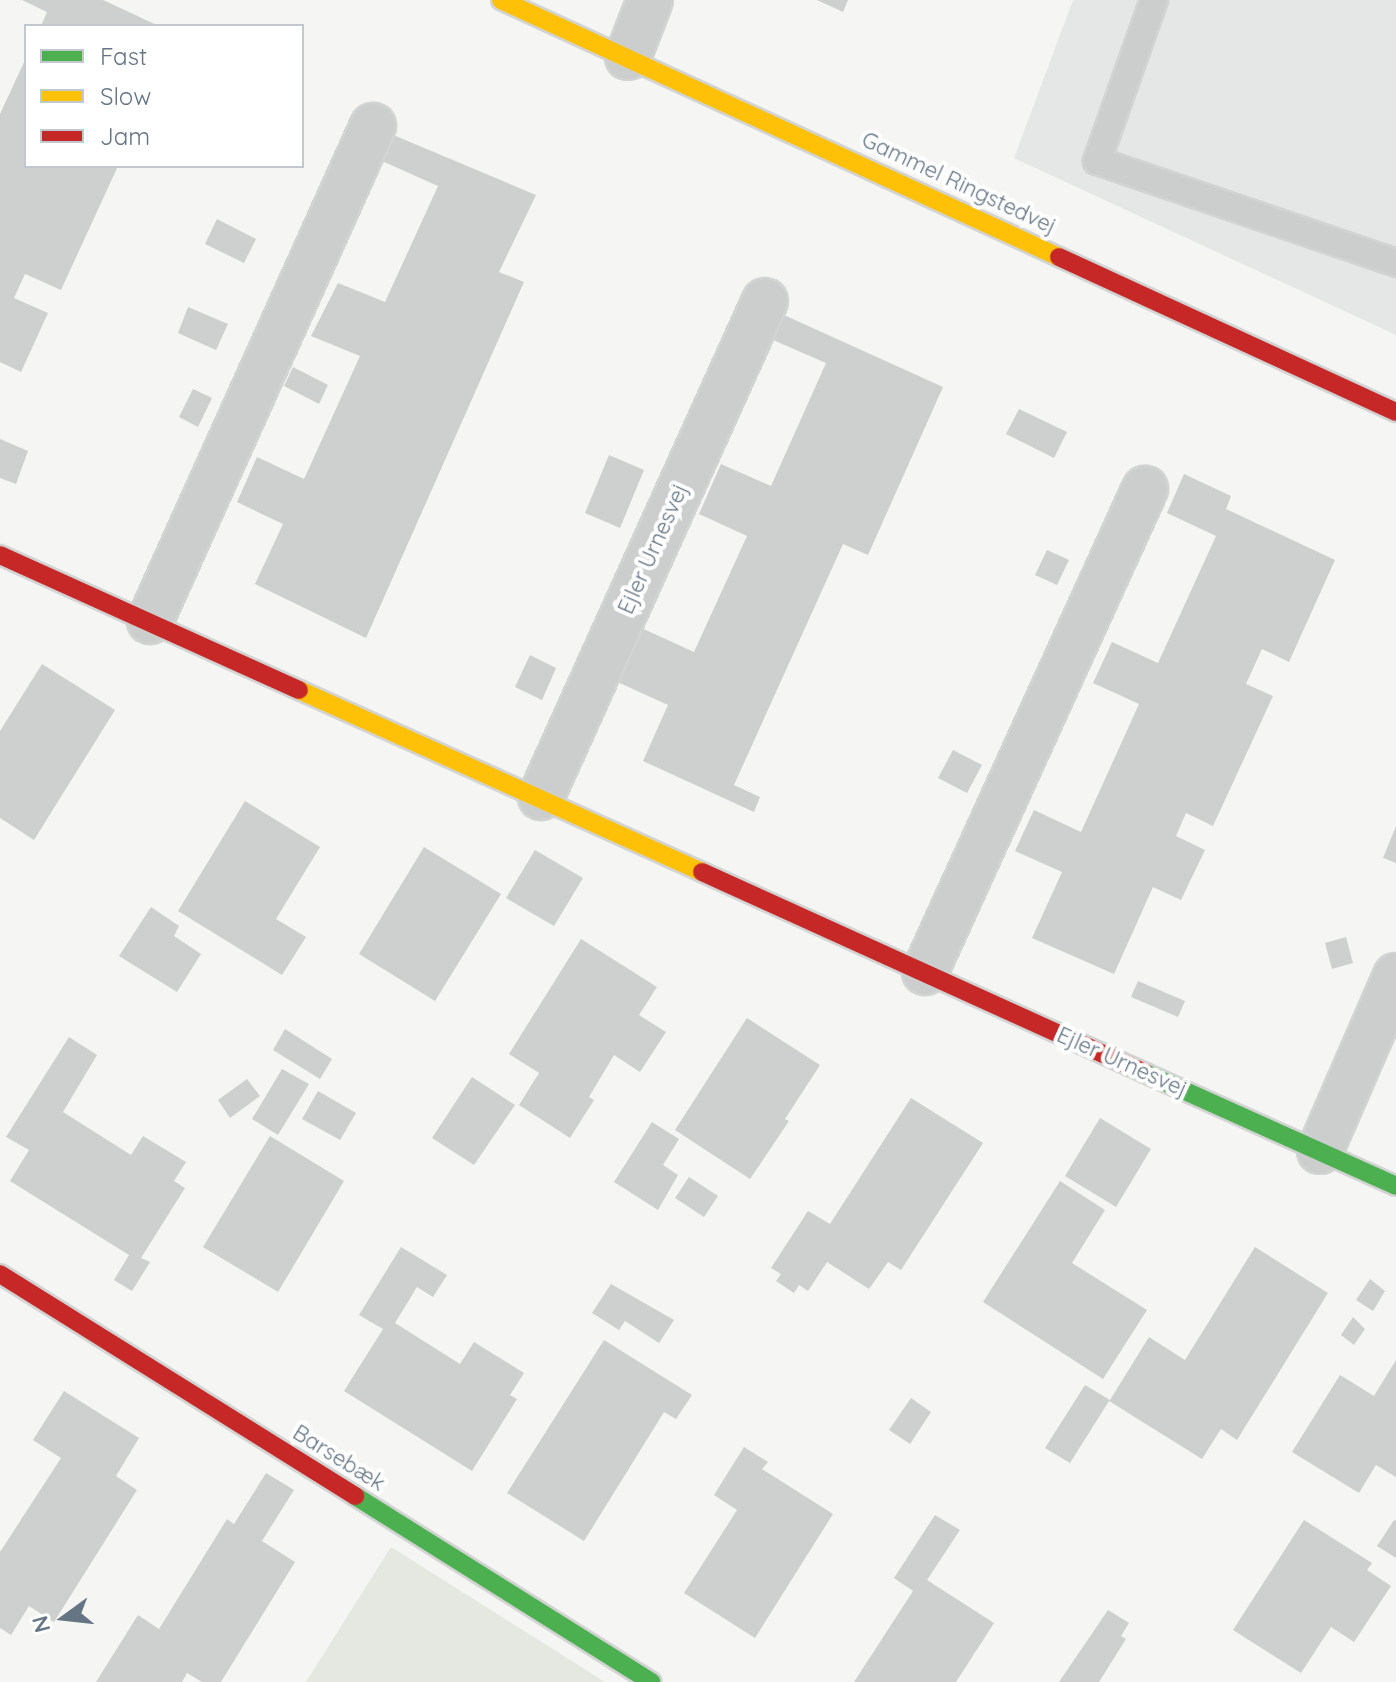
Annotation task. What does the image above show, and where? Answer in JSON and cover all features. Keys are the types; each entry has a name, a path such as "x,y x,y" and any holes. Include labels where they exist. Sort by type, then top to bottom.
{"street":[{"name":"Gammel Ringstedvej","path":"501,0 1396,412"},
{"path":"628,57 650,0"},
{"path":"150,621 373,126"},
{"name":"Ejler Urnesvej","path":"541,797 765,301"},
{"path":"925,972 1145,489"},
{"name":"Ejler Urnesvej","path":"0,555 1396,1186"},
{"path":"1320,1151 1396,976"},
{"name":"Barsebæk","path":"0,1274 652,1682"}],"lane":[{"path":"1154,0 1097,161 1396,263"}],"shaded area":[{"path":"1073,0 1396,0 1396,335 1014,158"},
{"path":"391,1547 605,1682 306,1682"}],"building":[{"path":"22,0 103,0 155,24 42,24 47,12"},
{"path":"817,0 848,0 843,12"},
{"path":"24,62 24,168 117,168 61,290 25,274 14,298 48,313 21,372 0,362 0,114"},
{"path":"391,134 536,195 499,272 524,282 366,638 255,584 283,524 237,502 257,457 304,479 360,356 311,336 338,283 385,302 438,186 382,161"},
{"path":"217,219 256,239 244,263 205,244"},
{"path":"188,307 228,324 216,350 178,333"},
{"path":"784,315 943,387 868,555 843,544 734,785 760,797 754,812 643,761 668,705 613,680 637,626 694,652 747,536 699,514 721,464 771,486 826,363 773,340"},
{"path":"293,367 328,385 319,404 284,386"},
{"path":"193,389 212,398 198,427 179,417"},
{"path":"1019,409 1067,432 1054,458 1006,434"},
{"path":"0,439 28,451 16,484 0,478"},
{"path":"609,455 644,470 620,528 585,513"},
{"path":"1184,474 1231,496 1226,509 1335,560 1289,662 1262,649 1246,684 1273,696 1213,826 1186,813 1176,836 1205,850 1181,900 1153,887 1114,974 1032,938 1062,872 1015,851 1034,810 1081,832 1139,704 1093,683 1112,642 1158,663 1216,536 1167,513"},
{"path":"1047,550 1069,560 1057,585 1035,575"},
{"path":"530,655 556,668 542,700 515,687"},
{"path":"42,664 115,710 34,840 0,818 0,731"},
{"path":"953,750 982,765 967,793 938,778"},
{"path":"245,801 320,847 276,919 306,937 282,975 178,911"},
{"path":"1396,826 1396,863 1383,858"},
{"path":"424,847 501,894 435,1001 359,954"},
{"path":"535,850 583,878 554,926 506,898"},
{"path":"151,907 179,926 174,936 201,954 177,992 119,956"},
{"path":"1346,937 1353,963 1332,969 1325,943"},
{"path":"581,939 657,987 639,1015 666,1032 640,1072 614,1055 589,1097 594,1100 570,1138 519,1105 539,1073 509,1054"},
{"path":"1138,981 1185,1001 1178,1017 1131,997"},
{"path":"747,1018 820,1065 785,1119 789,1121 750,1179 675,1130"},
{"path":"285,1029 332,1059 320,1079 273,1050"},
{"path":"69,1037 97,1055 63,1112 131,1155 143,1136 186,1162 174,1181 185,1188 141,1258 150,1262 132,1291 114,1280 129,1255 10,1181 29,1150 6,1137"},
{"path":"282,1069 309,1084 278,1135 252,1119"},
{"path":"472,1077 515,1105 474,1165 432,1138"},
{"path":"247,1079 260,1096 230,1118 218,1100"},
{"path":"318,1091 356,1113 340,1140 302,1119"},
{"path":"911,1098 983,1143 901,1270 888,1262 869,1289 827,1262 808,1291 799,1285 794,1293 776,1281 781,1274 771,1268 808,1211 830,1224"},
{"path":"1100,1118 1151,1149 1116,1207 1065,1176"},
{"path":"652,1122 679,1139 663,1165 678,1175 658,1210 614,1182"},
{"path":"270,1136 344,1181 278,1292 203,1247"},
{"path":"689,1177 718,1196 704,1217 675,1198"},
{"path":"1060,1181 1105,1210 1072,1263 1147,1310 1103,1379 983,1302"},
{"path":"401,1247 447,1275 433,1297 417,1287 395,1323 460,1364 474,1342 524,1373 510,1395 517,1399 472,1471 344,1391 383,1329 359,1315"},
{"path":"1255,1247 1328,1293 1237,1440 1221,1429 1202,1459 1109,1401 1070,1463 1045,1448 1085,1385 1110,1400 1149,1337 1185,1360"},
{"path":"1370,1279 1385,1291 1373,1311 1356,1300"},
{"path":"611,1284 674,1320 659,1343 625,1321 619,1330 592,1313"},
{"path":"1353,1317 1365,1329 1354,1345 1341,1335"},
{"path":"604,1340 692,1395 676,1419 664,1412 584,1541 507,1493"},
{"path":"1396,1360 1396,1477 1376,1465 1359,1493 1292,1452 1340,1375 1374,1396"},
{"path":"64,1391 139,1438 116,1476 137,1490 54,1622 29,1606 11,1635 0,1628 0,1552 61,1458 33,1440"},
{"path":"911,1398 931,1412 910,1444 889,1430"},
{"path":"744,1447 768,1462 762,1469 833,1514 755,1638 684,1593 737,1510 714,1495"},
{"path":"266,1473 294,1490 262,1541 295,1562 221,1682 202,1682 187,1673 182,1682 96,1682 138,1615 159,1629 227,1519 234,1524"},
{"path":"935,1515 960,1530 927,1580 994,1623 956,1682 854,1682 913,1591 894,1578"},
{"path":"1304,1520 1372,1563 1367,1570 1391,1586 1354,1642 1331,1627 1301,1673 1233,1630"},
{"path":"1396,1521 1396,1558 1377,1546"},
{"path":"1108,1610 1129,1623 1121,1636 1126,1639 1099,1682 1059,1682"}],"traffic: fast":[{"path":"1145,1073 1396,1186"},
{"path":"355,1496 652,1682"}],"traffic: slow":[{"path":"501,0 1059,257"},
{"path":"299,690 702,872"}],"traffic: jam":[{"path":"1059,257 1396,412"},
{"path":"0,555 299,690"},
{"path":"702,872 1145,1073"},
{"path":"0,1274 355,1496"}]}
